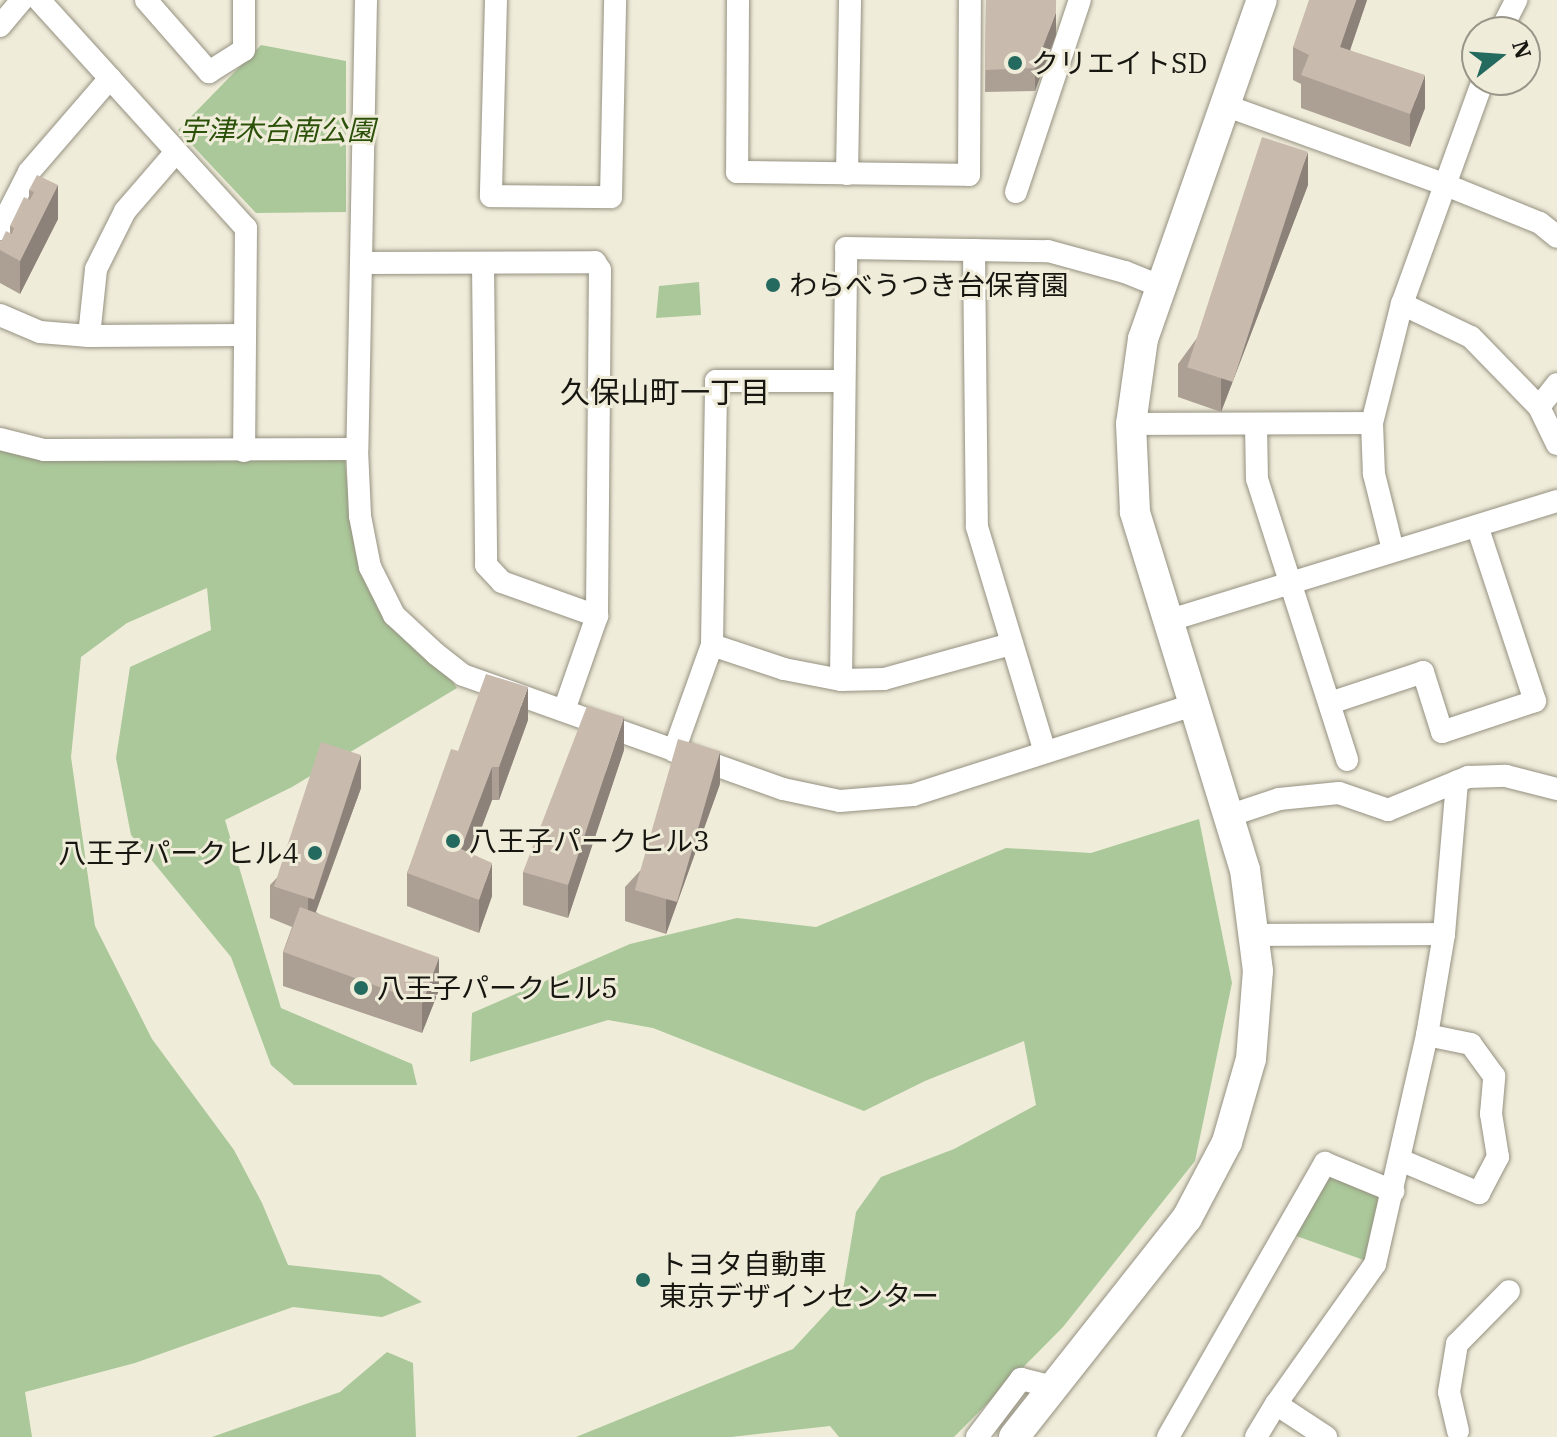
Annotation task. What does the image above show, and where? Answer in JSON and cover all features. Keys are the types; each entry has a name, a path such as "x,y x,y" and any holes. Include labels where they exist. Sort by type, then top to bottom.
{"street":[{"path":"0,26 22,0"},
{"path":"39,0 246,228 244,451"},
{"path":"146,0 209,72 244,50 244,0"},
{"path":"366,0 357,449 360,516 370,567 394,615 463,675 783,789 840,801 886,800 913,795 1194,705"},
{"path":"496,0 491,196 611,197 615,0"},
{"path":"738,0 737,172 969,175 970,0"},
{"path":"847,174 850,0"},
{"path":"1016,192 1080,0"},
{"path":"1014,1437 1187,1218 1221,1156 1251,1059 1258,971 1245,870 1135,512 1131,424 1143,339 1262,0"},
{"path":"0,229 29,172 110,78"},
{"path":"1393,550 1374,474 1372,423 1402,304 1477,96"},
{"path":"1224,105 1446,185 1540,223 1557,237"},
{"path":"89,336 96,269 125,211 176,152"},
{"path":"841,680 846,248 1048,251 1125,272 1160,286"},
{"path":"974,250 977,527 1045,752"},
{"path":"361,263 595,262 600,270 597,616 564,710"},
{"path":"483,263 486,565 502,582 597,616"},
{"path":"1402,304 1471,337 1539,407 1557,444"},
{"path":"0,315 40,332 89,336 244,335"},
{"path":"674,751 712,645 716,381 844,381"},
{"path":"1539,407 1557,384"},
{"path":"1131,424 1372,423"},
{"path":"1256,424 1257,479 1347,760"},
{"path":"0,439 44,450 357,449"},
{"path":"1167,621 1557,501"},
{"path":"1330,703 1423,672 1442,732 1535,701 1477,526"},
{"path":"712,645 784,669 841,680 884,679 957,662 1011,644"},
{"path":"1228,816 1279,799 1339,793 1388,810 1468,777 1506,776 1557,789"},
{"path":"1256,1437 1375,1264 1427,1035 1444,934 1457,782"},
{"path":"1255,935 1444,934"},
{"path":"1400,1160 1479,1193 1498,1157 1491,1114 1494,1076 1471,1044 1427,1035"},
{"path":"1168,1437 1325,1163 1393,1191"},
{"path":"1460,1435 1449,1392 1457,1344 1509,1291"},
{"path":"977,1437 1021,1379 1054,1387"},
{"path":"1276,1404 1326,1437"}],"green space":[{"name":"宇津木台南公園","path":"261,45 346,61 346,212 256,213 178,130"},
{"path":"699,282 701,315 656,318 659,286"},
{"path":"0,448 344,454 355,552 457,688 292,787 225,820 281,1008 412,1064 417,1085 294,1085 271,1065 231,957 131,835 116,758 130,667 211,630 207,588 127,623 81,657 71,757 95,926 152,1039 234,1150 262,1203 288,1265 380,1275 422,1302 382,1317 293,1307 135,1363 25,1392 32,1437 0,1437"},
{"path":"1199,819 1232,983 1195,1161 1063,1327 954,1437 839,1437 830,1426 731,1437 576,1437 793,1349 842,1296 856,1212 881,1177 954,1149 1036,1105 1024,1041 925,1081 864,1111 653,1028 608,1020 470,1062 472,1013 630,944 737,918 816,927 1006,848 1091,853"},
{"path":"1325,1163 1393,1191 1375,1264 1285,1232"},
{"path":"387,1352 413,1363 416,1437 212,1437 340,1392"}],"building":[{"name":"クリエイトSD","path":"986,0 1056,0 1056,12 1035,68 985,70"},
{"path":"1309,0 1356,0 1340,47 1425,75 1410,114 1301,75 1309,55 1293,47"},
{"path":"1262,137 1308,152 1233,382 1187,367"},
{"path":"37,175 58,185 20,261 0,250 0,244 6,231 12,234 14,228 10,226 24,197 30,200 34,192 29,190"},
{"path":"486,674 528,687 499,767 492,767 461,849 492,863 479,900 407,873 451,749 458,751"},
{"path":"587,706 624,717 568,885 523,872"},
{"path":"678,739 720,751 677,902 635,890"},
{"name":"八王子パークヒル4","path":"321,742 361,755 314,900 274,887"},
{"path":"300,907 439,958 423,1003 284,952"}],"place":[{"name":"クリエイトSD","path":"1015,63"},
{"name":"わらべうつき台保育園","path":"773,285"},
{"name":"八王子パークヒル3","path":"453,841"},
{"name":"八王子パークヒル4","path":"315,853"},
{"name":"八王子パークヒル5","path":"361,988"},
{"name":"トヨタ自動車 東京デザインセンター","path":"643,1280"}],"district":[{"name":"久保山町一丁目","path":"665,392"}]}
